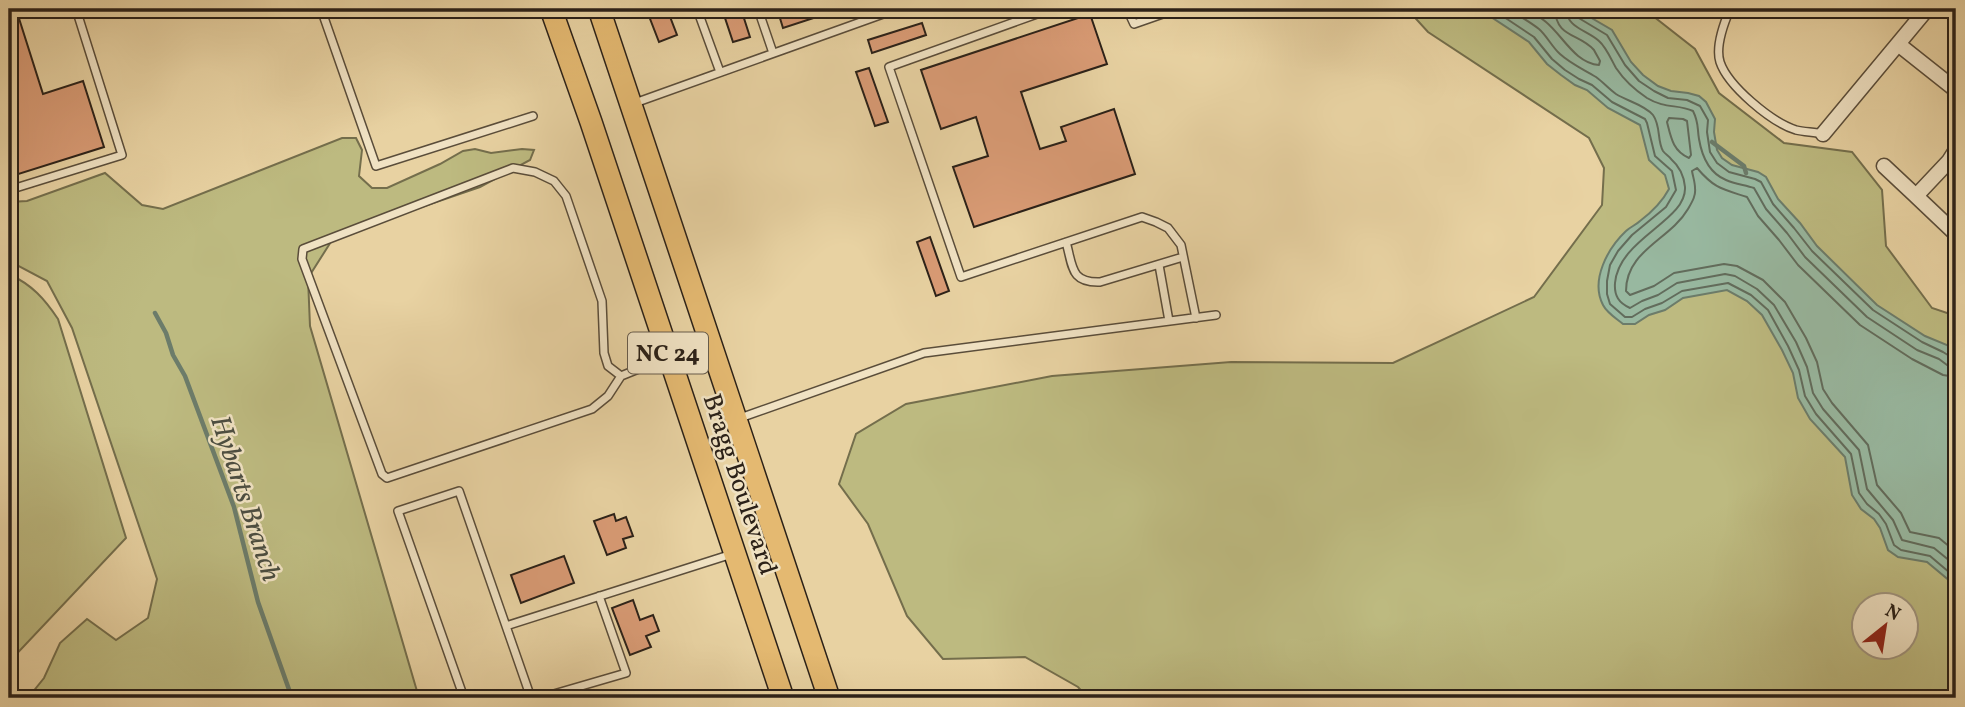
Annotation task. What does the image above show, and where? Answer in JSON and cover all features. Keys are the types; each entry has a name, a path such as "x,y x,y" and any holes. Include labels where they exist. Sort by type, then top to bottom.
{"main road":[{"name":"Bragg Boulevard","path":"551,9 783,698"},
{"name":"Bragg Boulevard","path":"599,9 829,698"}],"street":[{"path":"1823,134 1927,9"},
{"path":"1898,44 1956,90"},
{"path":"1916,196 1956,150"},
{"path":"1884,166 1956,234"}],"lane":[{"path":"9,190 122,155 76,9"},
{"path":"321,9 376,166 533,116"},
{"path":"697,9 720,72"},
{"path":"758,9 773,53"},
{"path":"631,104 897,9"},
{"path":"1051,9 889,67 961,277 1142,217 1168,228 1181,245 1196,318"},
{"path":"1127,9 1134,24 1177,9"},
{"path":"1730,9 1721,29 1719,60 1732,84 1761,110 1795,130 1823,134"},
{"path":"621,376 608,366 604,353 603,301 566,196 554,181 535,172 513,168 303,249 302,259 382,474 387,478 592,409 608,396 621,376 669,356"},
{"path":"1066,242 1074,271 1079,279 1087,282 1100,282 1183,257"},
{"path":"1159,265 1169,321"},
{"path":"736,419 924,353 1216,315"},
{"path":"464,698 398,511 459,491 531,698"},
{"path":"506,626 735,553"},
{"path":"540,698 626,673 599,596"}],"shaded area":[{"path":"1407,9 1644,9 1695,49 1719,93 1784,143 1852,152 1882,190 1886,246 1932,308 1956,316 1956,698 1088,698 1078,687 1025,657 943,659 907,616 868,524 839,484 856,434 906,404 1052,376 1231,362 1393,363 1534,297 1602,205 1604,168 1589,138 1428,32"},
{"path":"342,138 356,138 362,150 359,176 372,188 387,188 463,151 475,149 491,153 534,150 530,160 480,187 334,237 308,278 310,326 419,698 28,698 44,678 60,643 87,619 116,640 148,618 157,579 72,328 47,281 9,261 9,202 27,201 105,173 142,205 163,209"},
{"path":"9,274 37,293 58,319 126,538 9,662"}],"water":[{"path":"1479,9 1576,9 1612,30 1631,62 1643,75 1658,86 1699,96 1706,102 1715,119 1717,150 1722,158 1732,165 1766,177 1778,199 1817,246 1877,305 1925,336 1947,345 1956,353 1956,591 1951,582 1927,562 1898,557 1888,550 1880,528 1874,519 1861,509 1852,495 1845,457 1810,419 1798,398 1793,373 1782,350 1762,315 1747,301 1727,290 1683,298 1635,324 1623,324 1607,311 1599,285 1607,255 1619,238 1649,214 1663,198 1669,189 1665,175 1649,160 1640,125 1608,108 1587,90 1561,75 1547,64 1529,42"}],"building":[{"path":"9,9 16,9 43,94 83,81 104,147 9,177"},
{"path":"667,9 677,35 659,42 647,11"},
{"path":"722,9 741,9 750,37 733,42"},
{"path":"799,9 835,11 783,28 779,15"},
{"path":"1090,14 1107,64 1021,92 1040,149 1066,141 1061,127 1114,109 1135,174 974,227 953,167 988,156 976,117 941,129 921,70"},
{"path":"922,23 926,35 872,53 868,40"},
{"path":"869,68 888,122 875,126 856,72"},
{"path":"930,237 949,291 936,296 917,242"},
{"path":"614,514 616,521 626,517 633,536 623,539 626,548 607,555 594,521"},
{"path":"564,556 574,583 521,603 511,575"},
{"path":"633,600 640,620 653,615 659,631 646,636 651,647 630,655 612,608"}],"waterway":[{"path":"1712,142 1744,166 1746,173"},
{"name":"Hybarts Branch","path":"155,313 185,376 234,507 258,602 292,698"}]}
